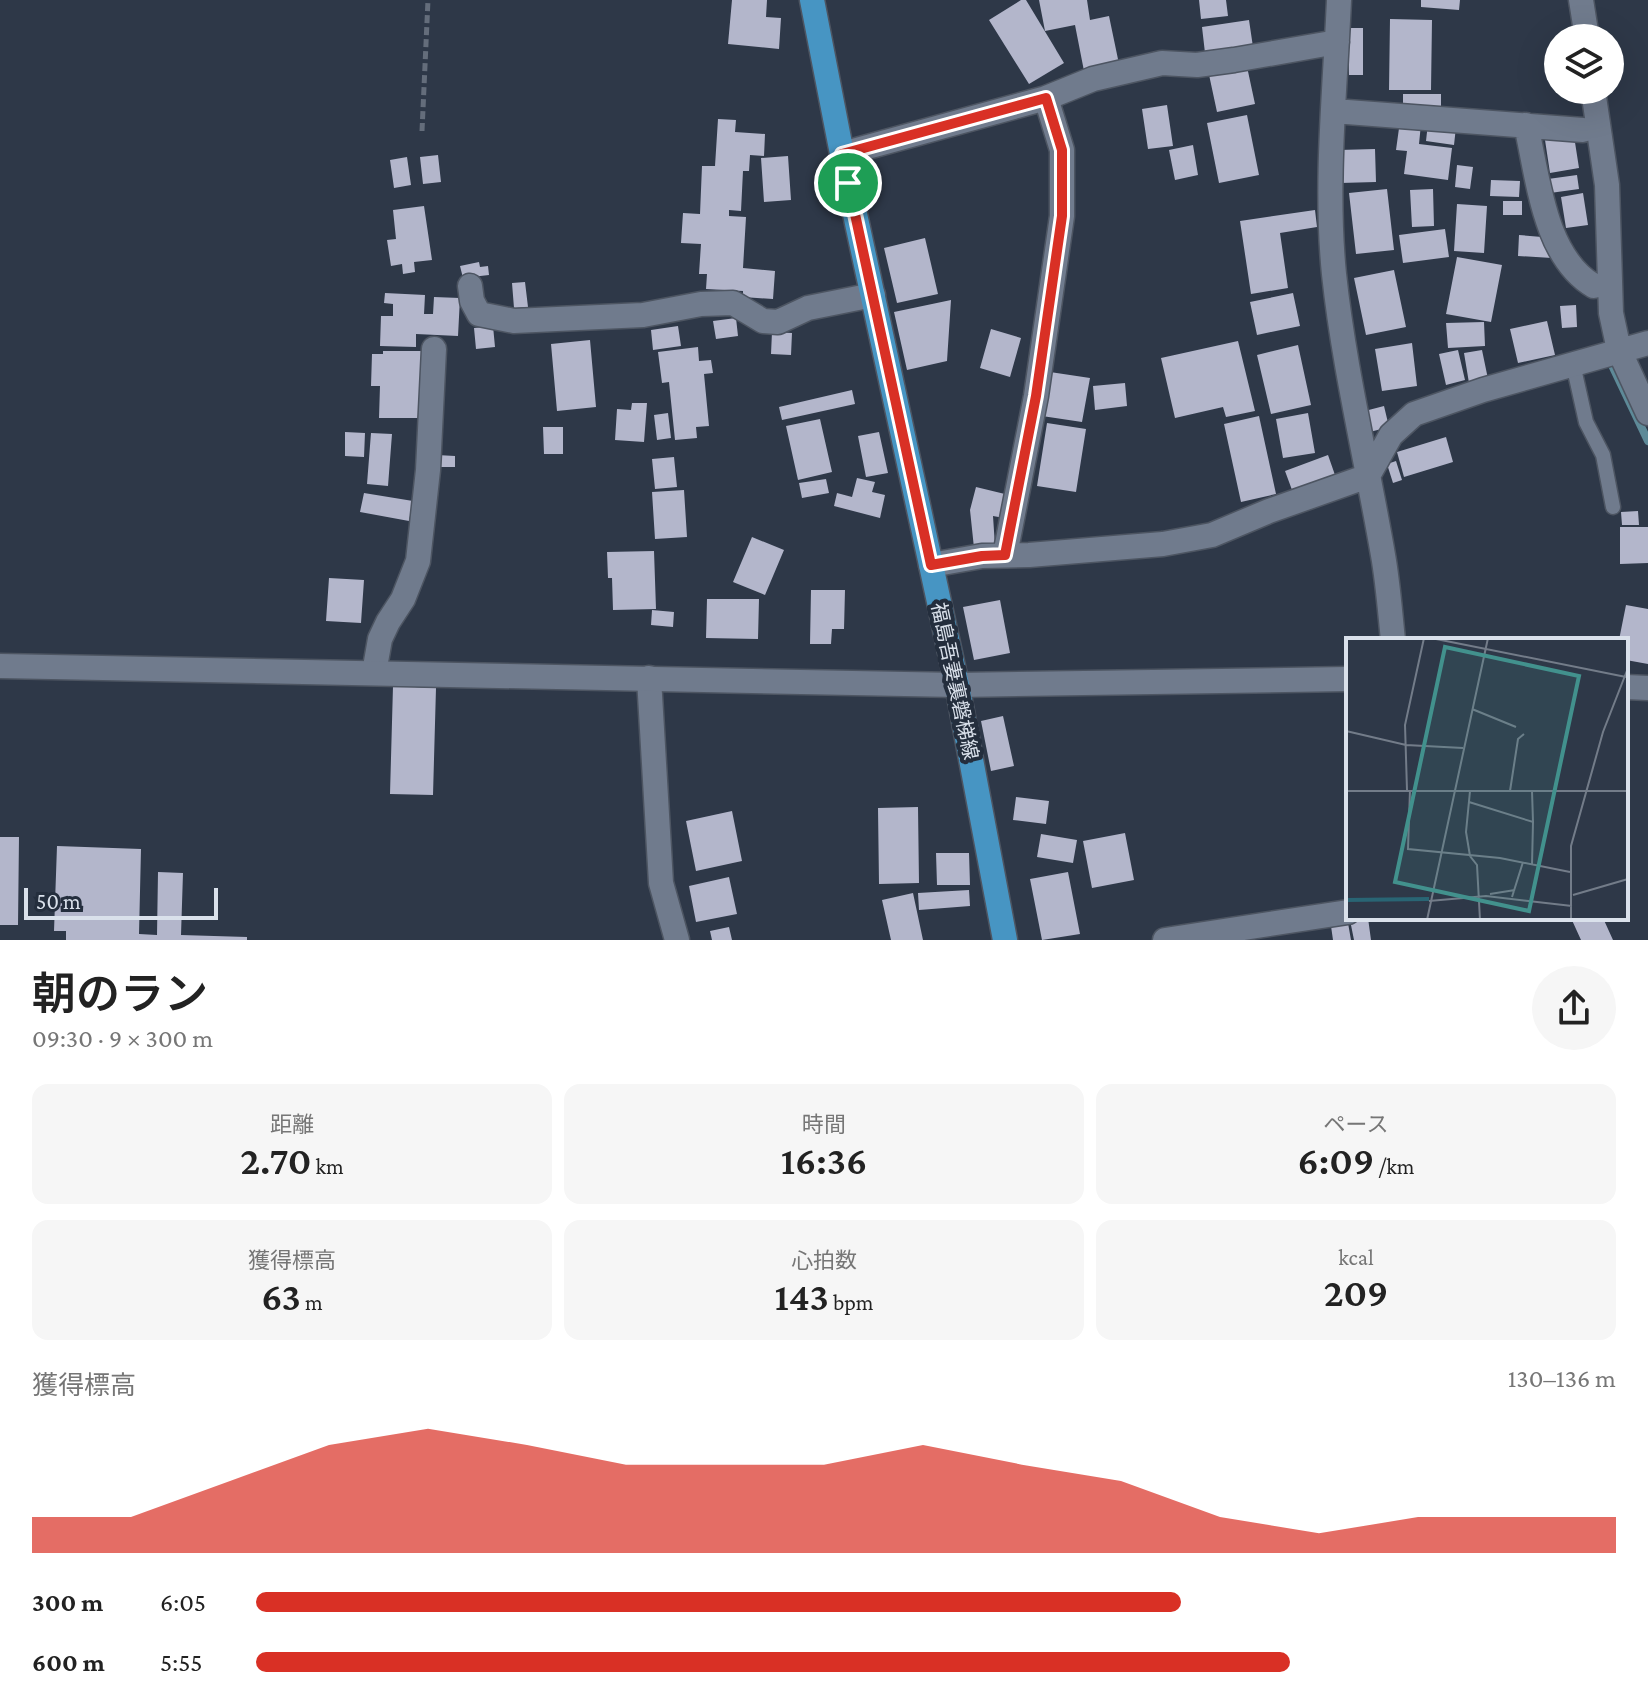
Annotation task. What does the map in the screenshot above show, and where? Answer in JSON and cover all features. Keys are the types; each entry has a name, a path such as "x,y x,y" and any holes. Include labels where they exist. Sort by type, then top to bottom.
{"main road":[{"name":"福島吾妻裏磐梯線","path":"812,0 842,154 957,685 1005,940"}],"street":[{"path":"1339,0 1331,211 1334,273 1348,368 1384,559 1393,638"},
{"path":"1581,0 1585,24"},
{"path":"842,154 1046,98 1093,79 1162,63 1197,65 1337,42"},
{"path":"1005,555 1036,396 1062,216 1062,150 1046,98"},
{"path":"1595,104 1607,185 1611,313 1619,350 1648,413"},
{"path":"1334,111 1583,130"},
{"path":"1526,125 1548,224 1563,255 1579,276 1594,286"},
{"path":"470,286 472,301 479,314 514,321 643,315 701,304 733,303 763,321 778,322 808,308 873,295"},
{"path":"931,565 982,556 1163,544 1212,535 1368,476 1391,435 1414,414 1483,390 1648,343"},
{"path":"374,673 380,639 403,599 418,561 428,470 434,349"},
{"path":"0,666 957,685 1346,679"},
{"path":"649,678 661,883 677,940"},
{"path":"1628,687 1648,688"},
{"path":"1165,940 1346,912"}],"lane":[{"path":"1573,364 1586,422 1603,455 1613,507"}],"path":[{"path":"422,131 428,0"}],"building":[{"path":"732,0 767,0 766,17 781,18 779,49 728,44"},
{"path":"1026,0 1064,63 1029,84 989,20"},
{"path":"1039,0 1087,0 1090,20 1109,16 1119,64 1084,71 1075,25 1045,31"},
{"path":"1199,0 1226,0 1228,16 1201,19"},
{"path":"1421,0 1460,0 1459,10 1421,7"},
{"path":"1390,19 1432,20 1431,90 1389,90"},
{"path":"1249,20 1253,47 1205,53 1202,27"},
{"path":"1348,28 1363,28 1363,75 1349,75"},
{"path":"1246,62 1255,104 1217,112 1208,70"},
{"path":"1403,94 1441,94 1441,107 1403,106"},
{"path":"1167,105 1173,146 1148,149 1142,109"},
{"path":"1247,115 1259,175 1219,183 1207,123"},
{"path":"718,119 736,120 735,132 765,134 764,156 750,155 749,171 743,171 741,211 729,210 729,216 746,217 743,268 775,271 773,299 743,297 743,291 706,289 707,274 699,274 701,244 681,243 683,213 700,214 702,166 715,166"},
{"path":"1400,121 1421,124 1419,144 1452,148 1448,180 1404,174 1407,151 1396,150"},
{"path":"1428,123 1456,127 1454,145 1426,141"},
{"path":"1574,136 1579,168 1550,173 1545,140"},
{"path":"1193,145 1198,175 1175,180 1169,150"},
{"path":"1375,149 1376,182 1340,183 1339,150"},
{"path":"438,155 441,182 423,184 420,157"},
{"path":"788,156 791,200 764,202 761,158"},
{"path":"407,157 411,185 394,188 390,160"},
{"path":"1457,165 1473,167 1470,189 1455,187"},
{"path":"1577,175 1579,189 1550,193 1548,179"},
{"path":"1491,180 1520,181 1519,197 1490,196"},
{"path":"1387,189 1394,250 1356,254 1349,193"},
{"path":"1433,189 1434,226 1412,227 1410,190"},
{"path":"1583,193 1588,225 1566,228 1561,197"},
{"path":"1503,201 1522,201 1522,215 1503,215"},
{"path":"1457,204 1487,206 1484,253 1454,251"},
{"path":"424,206 432,260 414,262 415,272 403,274 402,264 391,266 387,240 396,239 393,210"},
{"path":"1315,210 1317,227 1280,233 1288,288 1251,294 1240,221"},
{"path":"1445,229 1449,257 1403,263 1399,235"},
{"path":"1519,235 1554,238 1552,258 1518,256"},
{"path":"925,238 938,294 897,303 884,248"},
{"path":"1457,257 1502,265 1491,322 1446,314"},
{"path":"479,262 480,267 488,266 489,275 463,278 460,266"},
{"path":"1394,270 1406,327 1366,335 1354,278"},
{"path":"525,282 528,307 514,308 512,283"},
{"path":"385,293 425,295 424,314 433,314 434,297 460,298 458,336 416,334 416,347 380,346 381,316 393,316 393,304 384,303"},
{"path":"1293,293 1300,326 1257,335 1250,302"},
{"path":"951,300 947,361 907,370 894,312"},
{"path":"1576,305 1577,327 1562,328 1560,306"},
{"path":"736,318 738,336 716,339 713,321"},
{"path":"1547,321 1555,355 1518,363 1510,329"},
{"path":"1484,322 1485,346 1448,348 1446,323"},
{"path":"493,326 495,347 476,349 474,328"},
{"path":"678,326 681,346 653,350 651,330"},
{"path":"991,329 1021,338 1010,377 980,368"},
{"path":"772,332 792,333 791,355 771,354"},
{"path":"590,340 596,407 557,411 551,344"},
{"path":"1238,341 1255,411 1226,417 1223,407 1175,418 1161,358"},
{"path":"1412,343 1417,386 1382,391 1375,349"},
{"path":"1298,345 1311,405 1271,414 1257,355"},
{"path":"698,347 699,361 711,360 713,373 704,374 709,426 696,427 697,438 675,440 669,382 662,383 658,352"},
{"path":"1458,350 1465,380 1446,385 1439,354"},
{"path":"1482,350 1488,379 1469,383 1464,353"},
{"path":"383,351 426,351 425,418 379,418 380,386 371,386 372,354 383,354"},
{"path":"1050,372 1090,378 1082,422 1042,416"},
{"path":"1125,383 1127,406 1095,410 1093,386"},
{"path":"852,390 855,404 782,420 779,407"},
{"path":"632,403 647,403 644,442 615,440 617,409 631,410"},
{"path":"1384,406 1389,427 1366,433 1361,412"},
{"path":"668,413 671,438 657,440 654,415"},
{"path":"1308,413 1315,453 1283,458 1276,419"},
{"path":"1259,416 1276,494 1241,502 1224,424"},
{"path":"820,419 832,472 798,480 786,426"},
{"path":"1047,423 1086,429 1076,492 1037,486"},
{"path":"543,427 563,427 563,454 544,454"},
{"path":"345,432 365,433 364,457 345,456"},
{"path":"879,432 888,473 866,477 858,436"},
{"path":"371,433 392,434 388,486 367,484"},
{"path":"1446,437 1453,462 1404,477 1397,452"},
{"path":"437,455 455,456 455,467 436,467"},
{"path":"1328,455 1335,475 1292,490 1285,471"},
{"path":"674,457 677,487 655,489 652,459"},
{"path":"1396,461 1402,480 1393,483 1387,464"},
{"path":"857,478 875,482 872,492 885,495 880,518 834,506 837,493 852,497"},
{"path":"826,479 829,493 802,498 799,483"},
{"path":"976,487 1009,495 1004,518 993,516 995,546 974,548 970,510"},
{"path":"684,490 687,537 655,539 652,492"},
{"path":"364,493 413,501 409,521 360,512"},
{"path":"1638,511 1639,525 1622,525 1621,512"},
{"path":"1620,527 1648,527 1648,563 1620,564"},
{"path":"752,537 784,550 765,595 733,582"},
{"path":"654,551 656,609 613,610 607,552"},
{"path":"329,578 364,580 361,623 326,621"},
{"path":"811,590 845,590 844,629 832,629 831,644 810,644"},
{"path":"707,599 759,599 758,639 706,638"},
{"path":"1000,600 1010,653 974,660 963,607"},
{"path":"1626,605 1648,609 1648,664 1628,660 1628,638 1619,638"},
{"path":"652,610 674,612 673,627 651,625"},
{"path":"393,686 436,688 433,795 390,794"},
{"path":"1003,716 1014,766 991,771 981,721"},
{"path":"1016,797 1049,801 1046,824 1013,820"},
{"path":"918,807 919,883 879,884 878,808"},
{"path":"732,811 742,861 696,871 686,821"},
{"path":"1125,833 1134,880 1092,888 1083,841"},
{"path":"1041,834 1077,840 1073,863 1037,857"},
{"path":"0,837 19,837 18,925 0,925"},
{"path":"57,846 141,849 139,934 157,935 158,872 183,873 181,935 247,937 247,940 66,940 66,931 54,931"},
{"path":"936,853 969,853 970,885 937,885"},
{"path":"1068,872 1080,934 1042,940 1030,879"},
{"path":"729,877 737,914 696,922 689,886"},
{"path":"969,890 970,906 919,910 918,893"},
{"path":"913,893 923,940 891,940 882,900"},
{"path":"1350,920 1368,920 1371,940 1354,940"},
{"path":"1572,920 1604,920 1613,940 1581,940"},
{"path":"1348,923 1351,940 1333,940 1331,926"},
{"path":"729,927 732,940 712,940 710,931"}],"waterway":[{"path":"1609,359 1648,441"}],"route":[{"path":"1046,98 1062,150 1062,216 1036,396 1005,555 931,565 848,183 842,154 1046,98"}]}
